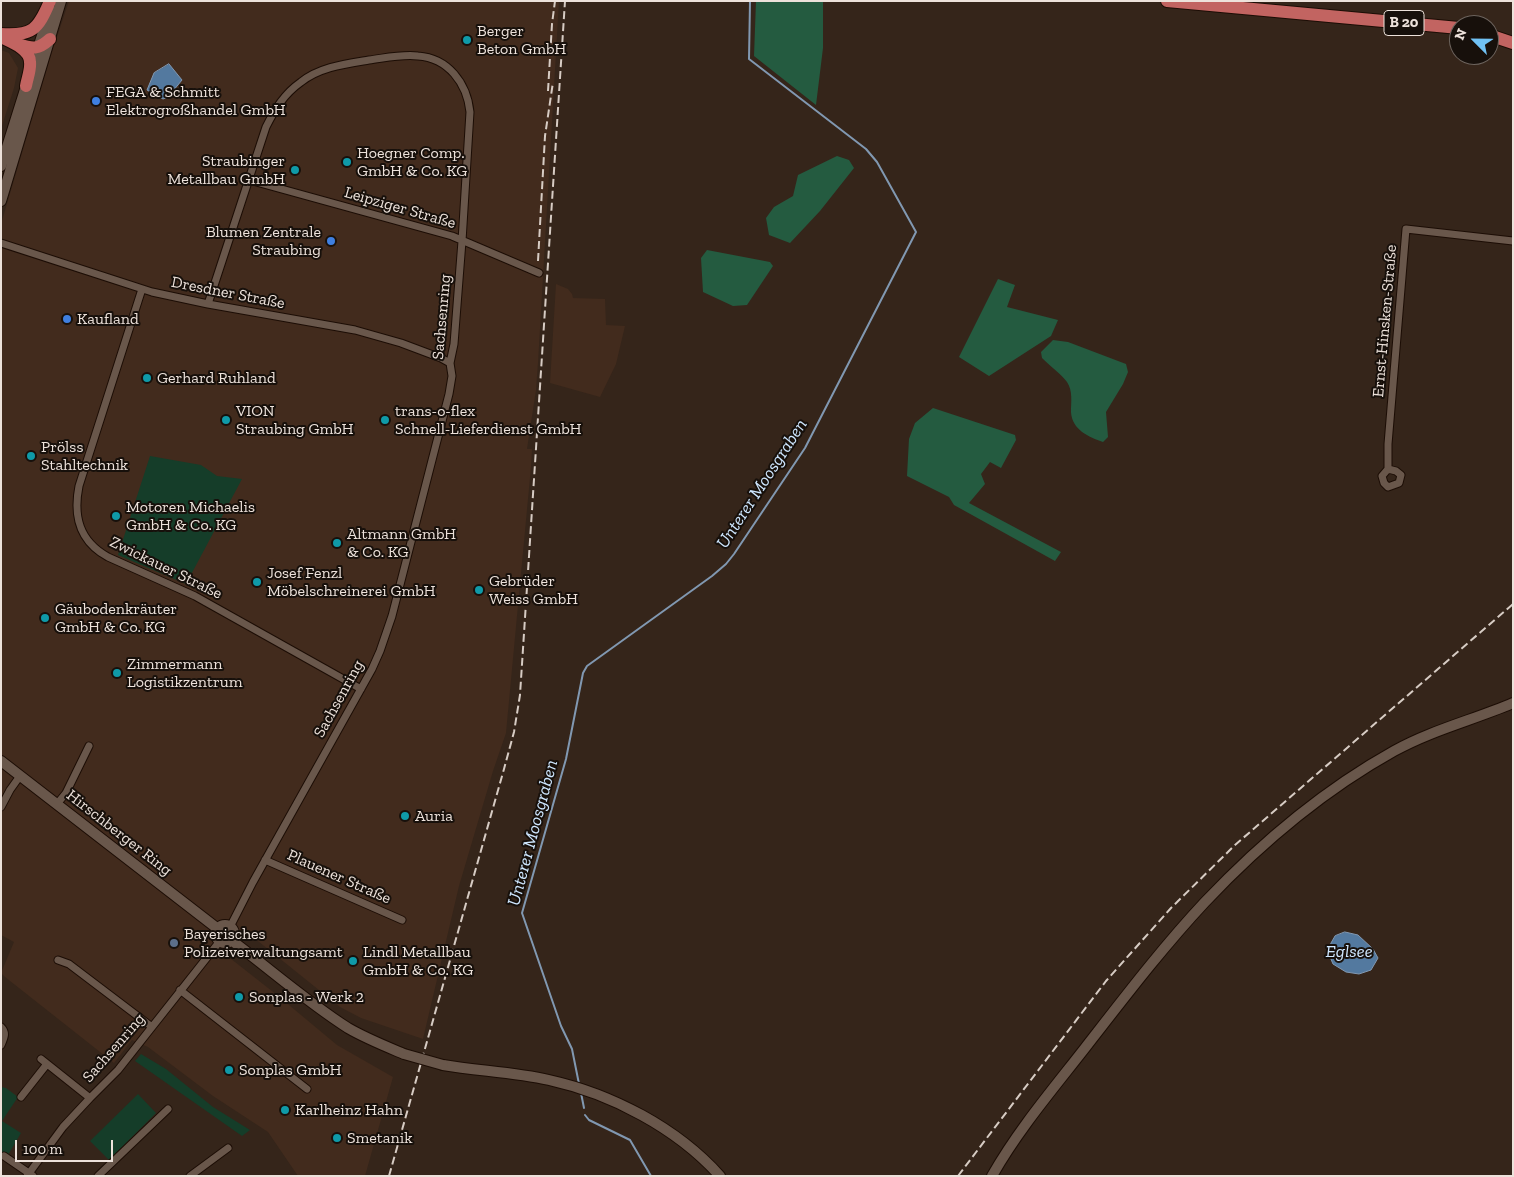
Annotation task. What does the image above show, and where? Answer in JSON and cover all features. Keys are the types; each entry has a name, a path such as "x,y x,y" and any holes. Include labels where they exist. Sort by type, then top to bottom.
{"highway":[{"path":"14,39 34,29 45,14 51,1"},
{"name":"B 20","path":"1167,1 1449,27"},
{"path":"1499,31 1513,32"},
{"path":"1,36 14,39 31,48 43,46"},
{"path":"1499,38 1513,43"},
{"path":"14,39 29,58 30,63 26,86"}],"street":[{"path":"1,200 43,46 51,1"},
{"path":"1,166 26,86 61,1"},
{"name":"Sachsenring","path":"208,304 266,126 287,93 317,72 349,63 399,56 425,57 441,64 456,74 463,85 470,112 454,344 450,363 452,376 450,394 392,616 380,651 361,689 265,860 230,927"},
{"name":"Leipziger Straße","path":"249,180 452,236 539,273"},
{"name":"Ernst-Hinsken-Straße","path":"1388,470 1396,471 1400,475 1398,483 1388,487 1384,484 1382,476 1388,470 1388,444 1406,229 1513,241"},
{"name":"Dresdner Straße","path":"1,243 142,289 208,304 355,330 401,343 450,363"},
{"name":"Zwickauer Straße","path":"142,289 79,486 76,507 78,521 83,532 92,546 108,557 196,596 361,689"},
{"path":"992,1176 1002,1157 1037,1110 1159,954 1206,902 1277,834 1335,789 1395,751 1429,734 1513,703"},
{"path":"57,804 66,793 89,746"},
{"name":"Hirschberger Ring","path":"1,761 218,929"},
{"path":"1,807 20,776"},
{"name":"Plauener Straße","path":"265,860 402,920"},
{"path":"223,926 230,927 233,931 232,940 226,943 220,941 216,936 218,929 223,926"},
{"path":"232,940 328,1014 369,1039 404,1054 443,1065 530,1077 576,1087 639,1114 664,1129 688,1146 720,1176"},
{"name":"Sachsenring","path":"30,1175 63,1127 118,1070 220,941"},
{"path":"58,960 70,964 152,1027"},
{"path":"180,990 307,1089"},
{"path":"1,1027 5,1033 5,1038 1,1045"},
{"path":"21,1097 44,1061 90,1098"},
{"path":"98,1176 168,1109"},
{"path":"190,1176 228,1148"},
{"path":"4,1156 30,1175"}],"shaded area":[{"path":"69,1 559,1 538,363 527,449 532,449 531,467 506,733 459,886 423,1039 361,1018 340,1007 243,929 221,951 337,1045 393,1077 365,1176 298,1176 268,1132 213,1096 148,1047 132,1040 114,1063 1,973 14,942 1,935 1,224"},
{"path":"1,50 9,53 18,68 14,88 1,129"},
{"path":"556,284 568,289 573,298 605,299 606,325 625,326 616,364 600,397 550,383"}],"green space":[{"path":"756,1 823,1 823,48 816,105 754,56"},
{"path":"837,156 849,160 854,168 820,211 790,243 769,235 766,218 774,207 793,196 798,175"},
{"path":"707,250 770,262 773,266 747,305 733,306 703,292 701,258"},
{"path":"998,279 1015,285 1007,307 1058,320 1051,336 989,376 959,357"},
{"path":"1053,340 1068,342 1126,364 1128,372 1123,384 1106,412 1108,437 1103,442 1082,432 1074,424 1069,385 1042,358 1041,352"},
{"path":"933,408 1015,435 1016,440 1001,468 990,462 981,474 985,484 969,503 1061,552 1055,561 954,505 949,497 907,476 909,439 915,423"},
{"path":"150,456 201,465 217,476 242,479 186,584 118,555"},
{"path":"141,1054 166,1069 213,1107 250,1130 242,1136 135,1061"},
{"path":"1,1087 6,1088 18,1097 2,1121 21,1133 8,1155 1,1157"},
{"path":"138,1094 156,1113 109,1160 90,1141"}],"water":[{"path":"169,64 182,80 168,97 163,99 147,90 154,73"},
{"name":"Eglsee","path":"1345,932 1358,935 1373,949 1378,958 1371,970 1359,974 1346,972 1333,964 1328,952 1331,943 1335,936"}],"waterway":[{"name":"Unterer Moosgraben","path":"579,1084 572,1049 561,1026 522,913 566,759 583,673 587,666 712,576 734,554 805,448 916,232 877,162 866,149 749,59 750,1"},
{"name":"Unterer Moosgraben","path":"581,1093 584,1108"},
{"name":"Unterer Moosgraben","path":"585,1115 589,1120 630,1140 651,1176"}],"railway":[{"path":"548,91 555,1"},
{"path":"389,1176 504,769 514,732 520,695 565,1"},
{"path":"538,261 545,136 553,82"},
{"path":"958,1176 1106,981 1171,908 1235,845 1513,604"}],"place":[{"name":"Berger Beton GmbH","path":"467,40"},
{"name":"FEGA & Schmitt Elektrogroßhandel GmbH","path":"96,101"},
{"name":"Hoegner Comp. GmbH & Co. KG","path":"347,162"},
{"name":"Straubinger Metallbau GmbH","path":"295,170"},
{"name":"Blumen Zentrale Straubing","path":"331,241"},
{"name":"Kaufland","path":"67,319"},
{"name":"Gerhard Ruhland","path":"147,378"},
{"name":"VION Straubing GmbH","path":"226,420"},
{"name":"trans-o-flex Schnell-Lieferdienst GmbH","path":"385,420"},
{"name":"Prölss Stahltechnik","path":"31,456"},
{"name":"Motoren Michaelis GmbH & Co. KG","path":"116,516"},
{"name":"Altmann GmbH & Co. KG","path":"337,543"},
{"name":"Josef Fenzl Möbelschreinerei GmbH","path":"257,582"},
{"name":"Gebrüder Weiss GmbH","path":"479,590"},
{"name":"Gäubodenkräuter GmbH & Co. KG","path":"45,618"},
{"name":"Zimmermann Logistikzentrum","path":"117,673"},
{"name":"Auria","path":"405,816"},
{"name":"Bayerisches Polizeiverwaltungsamt","path":"174,943"},
{"name":"Lindl Metallbau GmbH & Co. KG","path":"353,961"},
{"name":"Sonplas - Werk 2","path":"239,997"},
{"name":"Sonplas GmbH","path":"229,1070"},
{"name":"Karlheinz Hahn","path":"285,1110"},
{"name":"Smetanik","path":"337,1138"}]}
